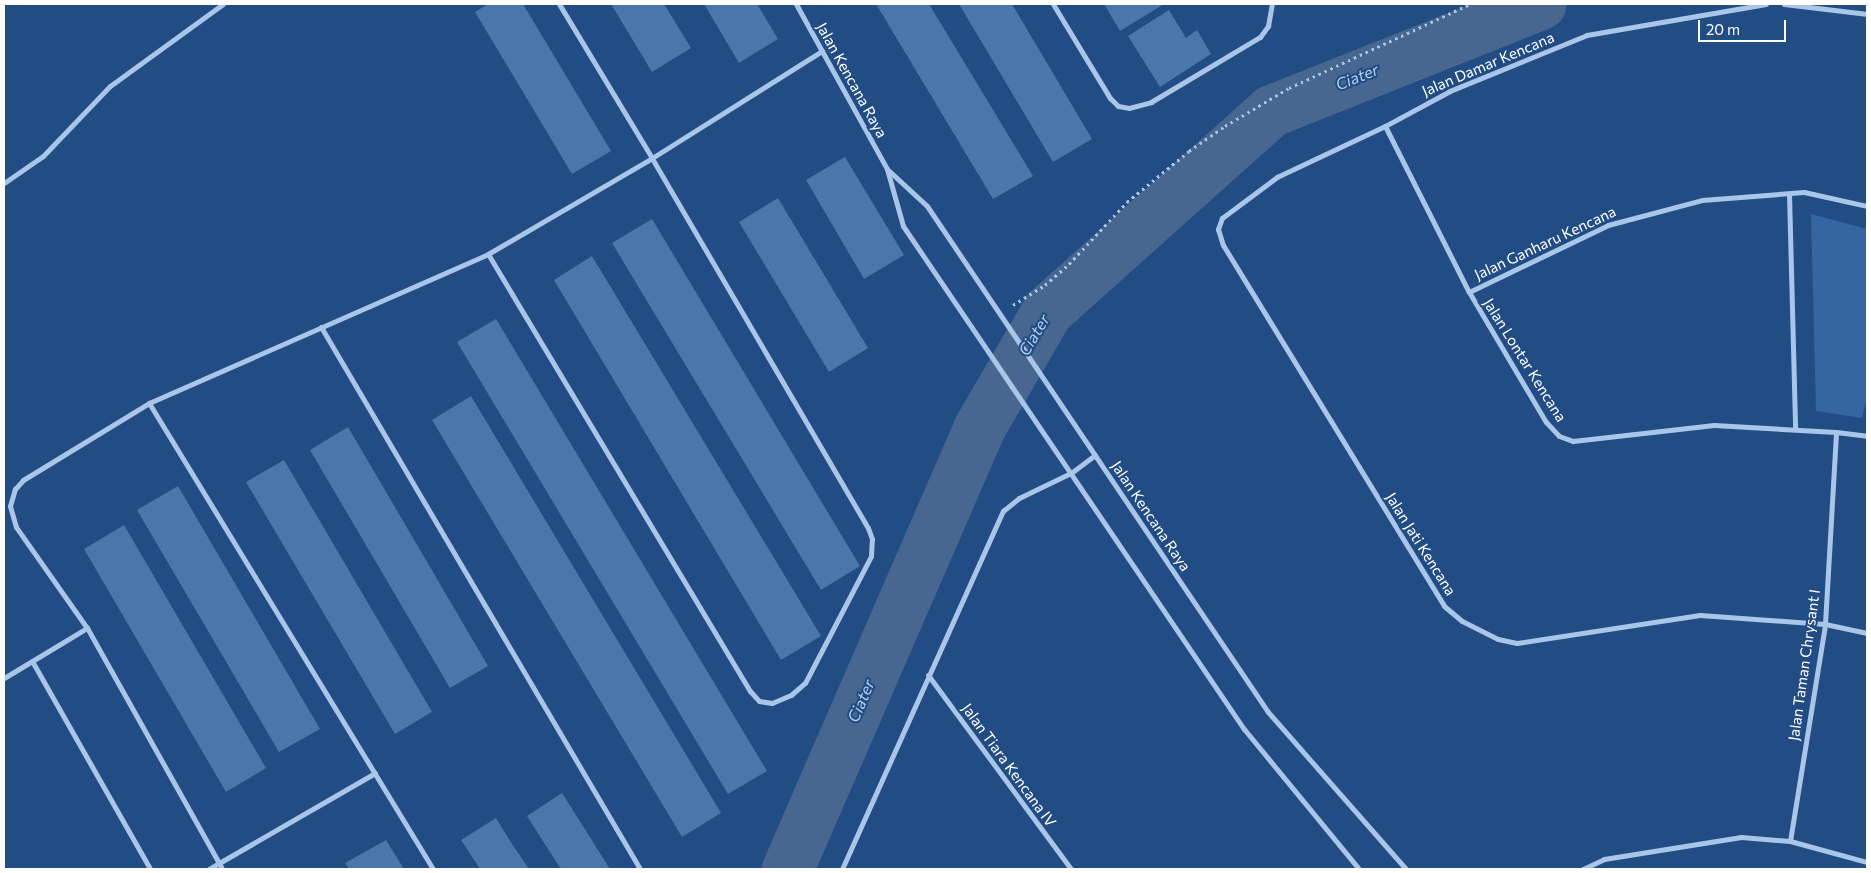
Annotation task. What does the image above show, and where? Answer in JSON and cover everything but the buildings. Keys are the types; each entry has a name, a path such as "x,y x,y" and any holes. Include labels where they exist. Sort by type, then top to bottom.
{"street":[{"path":"4,183 44,156 110,86 222,4"},
{"path":"488,254 750,691 759,701 772,703 791,695 804,683 867,564 871,556 872,538 868,528 652,158 559,4"},
{"name":"Jalan Kencana Raya","path":"796,4 887,169 903,226 1244,729 1359,869"},
{"path":"1053,4 1110,98 1118,106 1128,108 1151,102 1260,37 1268,26 1272,4"},
{"name":"Jalan Damar Kencana","path":"1219,223 1222,218 1277,177 1385,126 1450,91 1587,36 1766,4"},
{"path":"1784,4 1867,14"},
{"path":"222,869 87,628 16,527 11,514 11,500 15,489 23,480 149,403 488,254 652,158 822,51"},
{"name":"Jalan Lontar Kencana","path":"1385,126 1469,292 1546,422 1559,436 1573,441 1714,425 1795,429 1867,436"},
{"name":"Jalan Kencana Raya","path":"887,169 927,206 1268,712 1406,869"},
{"name":"Jalan Ganharu Kencana","path":"1469,292 1608,225 1702,200 1804,192 1867,206"},
{"path":"1789,194 1795,429"},
{"name":"Jalan Jati Kencana","path":"1219,223 1219,237 1444,606 1462,621 1498,638 1517,643 1700,615 1825,624 1867,633"},
{"path":"321,327 640,869"},
{"path":"149,403 433,869"},
{"name":"Jalan Taman Chrysant I","path":"1790,841 1825,624 1836,432"},
{"path":"842,869 1003,511 1018,498 1071,474 1095,455"},
{"path":"4,678 87,628"},
{"path":"32,661 150,869"},
{"name":"Jalan Tiara Kencana IV","path":"928,675 1066,867 1071,869"},
{"path":"209,869 375,773"},
{"path":"1583,869 1604,859 1742,837 1790,841 1867,862"}],"path":[{"path":"1000,314 1045,285 1069,264 1127,202 1189,151 1225,126 1289,88 1470,4"}],"shaded area":[{"path":"1811,214 1867,229 1867,398 1862,418 1816,411"}],"waterway":[{"name":"Ciater","path":"788,869 979,429 1048,311 1272,111 1541,4"}]}
